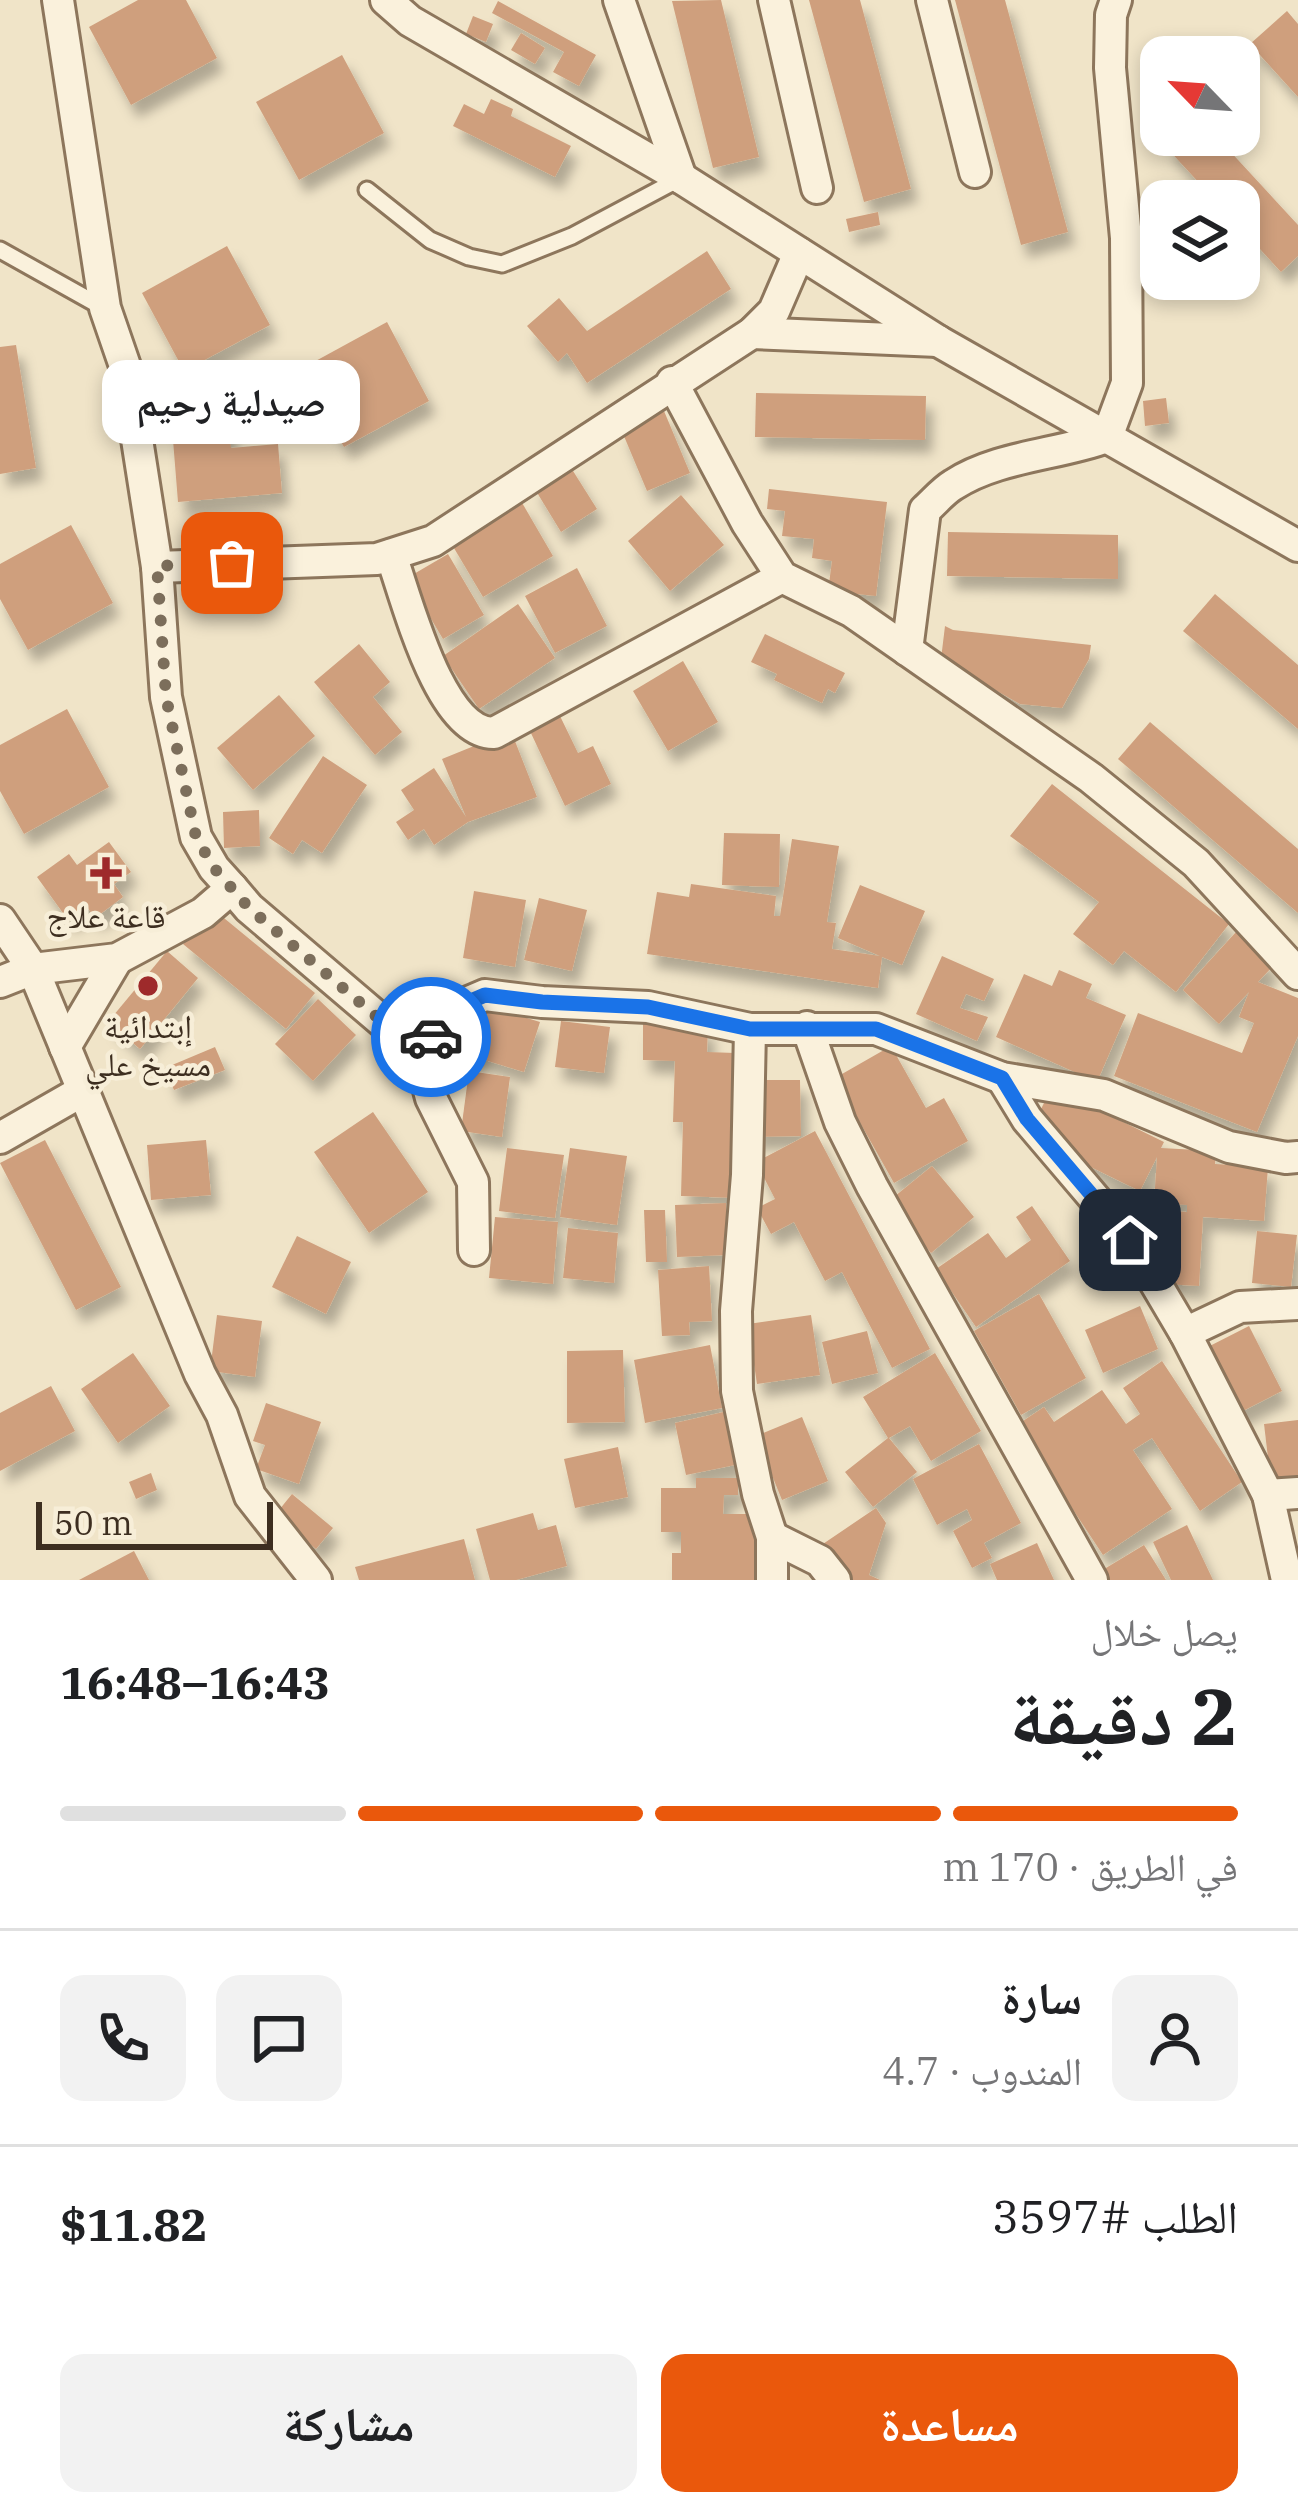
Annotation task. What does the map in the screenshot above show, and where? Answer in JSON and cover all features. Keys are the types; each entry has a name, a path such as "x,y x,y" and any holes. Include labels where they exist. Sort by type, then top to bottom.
{"street":[{"path":"58,0 105,308 125,369 157,566 166,697 196,837 214,868 249,908 411,1046 421,1060 431,1099 473,1182 474,1250"},
{"path":"386,0 410,21 680,178 938,341 1298,546"},
{"path":"619,0 680,178"},
{"path":"774,0 817,188"},
{"path":"932,0 975,172"},
{"path":"1107,437 1126,383 1126,238 1110,68 1111,15 1116,0"},
{"path":"157,566 391,556 433,542 752,333 774,311 799,253"},
{"path":"752,333 938,341"},
{"path":"672,382 747,523 782,578 850,611 1035,736 1196,863 1298,974"},
{"path":"908,650 925,510 954,484 1009,462 1107,437"},
{"path":"391,556 444,696 465,724 479,733 494,733 782,578"},
{"path":"0,982 32,969 117,959 203,914 232,888"},
{"path":"0,920 32,969 200,1374 222,1415 250,1496 316,1580"},
{"path":"65,1047 117,959"},
{"path":"421,1060 436,1027 457,1007 485,995 648,1007 750,1029 876,1029 1002,1078 1104,1094 1229,1147 1298,1157"},
{"path":"807,1028 840,1122 872,1186 1092,1580"},
{"path":"750,1029 747,1175 736,1311 737,1391 772,1537 772,1580"},
{"path":"1002,1078 1027,1119 1130,1240 1283,1494 1287,1580"},
{"path":"0,1138 84,1090"},
{"path":"1185,1333 1240,1307 1298,1304"},
{"path":"772,1537 820,1561 835,1580"}],"lane":[{"path":"367,190 430,240 469,257 502,264 572,236 680,178"},
{"path":"0,250 105,308"}],"building":[{"path":"138,0 186,0 217,58 131,105 89,27"},
{"path":"721,0 759,157 713,168 672,1"},
{"path":"809,0 860,0 911,189 864,202"},
{"path":"955,0 1005,0 1068,232 1021,245"},
{"path":"498,1 596,55 579,86 553,72 564,52 492,13"},
{"path":"1287,11 1298,24 1298,97 1260,55 1259,36"},
{"path":"473,16 493,24 486,42 466,34"},
{"path":"521,33 545,48 535,64 511,50"},
{"path":"342,55 384,133 299,180 256,102"},
{"path":"491,99 513,109 511,116 571,146 555,177 453,126 464,104 484,114"},
{"path":"1174,156 1234,156 1256,180 1197,180"},
{"path":"1260,184 1298,225 1298,256 1281,272 1260,249"},
{"path":"878,212 880,225 849,232 846,219"},
{"path":"227,246 270,325 184,371 142,293"},
{"path":"707,251 731,289 587,383 567,353 558,362 527,326 559,298 587,331"},
{"path":"387,322 429,401 344,447 301,369"},
{"path":"16,345 36,468 0,474 0,347"},
{"path":"756,393 926,396 925,440 755,437"},
{"path":"227,398 231,448 278,444 282,493 178,502 170,403"},
{"path":"1166,398 1169,423 1145,426 1143,401"},
{"path":"664,411 690,473 647,491 621,429"},
{"path":"568,463 597,509 561,532 533,486"},
{"path":"769,489 887,502 876,596 828,591 832,561 812,558 814,539 782,536 785,511 767,509"},
{"path":"681,495 724,545 670,591 628,541"},
{"path":"521,501 553,556 483,597 451,543"},
{"path":"71,525 113,603 28,650 0,599 0,564"},
{"path":"948,532 1118,535 1118,579 947,576"},
{"path":"448,554 484,615 443,639 407,578"},
{"path":"577,568 607,626 555,653 525,596"},
{"path":"1215,594 1298,665 1298,729 1183,631"},
{"path":"518,604 555,658 479,709 443,656"},
{"path":"945,626 1091,645 1089,659 1062,708 1020,704 941,659"},
{"path":"765,634 845,673 835,693 828,689 822,703 774,680 777,674 751,662"},
{"path":"359,644 390,682 373,697 402,732 375,755 314,682"},
{"path":"683,661 718,722 668,751 633,691"},
{"path":"279,695 315,736 253,790 217,748"},
{"path":"67,709 109,787 24,834 0,791 0,745"},
{"path":"560,716 578,753 593,746 611,784 565,806 530,731"},
{"path":"1150,722 1298,849 1298,913 1118,759"},
{"path":"511,731 537,797 468,822 434,845 424,829 408,840 396,822 414,810 401,790 434,768 466,817 442,759"},
{"path":"323,756 367,785 322,853 302,840 293,854 269,838"},
{"path":"1052,784 1229,924 1176,992 1124,951 1113,965 1073,934 1099,902 1010,836"},
{"path":"259,810 260,846 224,848 223,812"},
{"path":"724,833 780,834 779,887 722,885"},
{"path":"792,839 839,846 827,922 836,923 832,949 880,956 838,938 860,885 925,911 902,965 882,957 878,988 647,954 657,892 689,897 691,884 776,896 774,916 780,916"},
{"path":"109,842 131,872 114,884 123,897 95,918 87,907 68,920 37,877 69,854 77,865"},
{"path":"474,891 526,900 515,967 463,958"},
{"path":"539,898 587,910 572,971 524,960"},
{"path":"213,909 315,993 286,1029 183,944"},
{"path":"1236,932 1273,966 1258,982 1298,998 1298,1036 1257,1132 1114,1076 1138,1013 1242,1053 1254,1023 1239,1017 1249,992 1219,1024 1183,990"},
{"path":"167,951 198,978 140,1049 108,1022"},
{"path":"942,956 994,979 984,1001 966,994 960,1008 988,1017 977,1041 916,1014"},
{"path":"1059,970 1092,984 1086,998 1126,1015 1097,1082 996,1037 1024,974 1052,986"},
{"path":"318,999 356,1035 313,1081 275,1044"},
{"path":"478,1003 540,1022 524,1072 462,1053"},
{"path":"561,1021 610,1027 604,1073 555,1067"},
{"path":"643,1024 708,1026 707,1052 735,1053 737,1198 681,1196 683,1122 673,1122 675,1061 643,1060"},
{"path":"891,1046 926,1108 944,1098 968,1141 894,1183 835,1078"},
{"path":"215,1047 225,1070 174,1090 165,1068"},
{"path":"469,1071 510,1077 502,1137 461,1131"},
{"path":"750,1080 800,1080 801,1136 751,1137"},
{"path":"1052,1087 1164,1142 1161,1148 1216,1151 1215,1164 1268,1167 1264,1221 1203,1217 1199,1286 1165,1284 1166,1258 1147,1256 1149,1209 1187,1212 1187,1205 1154,1203 1157,1157 1140,1191 1062,1153 1068,1140 1034,1123"},
{"path":"373,1112 428,1192 369,1233 314,1152"},
{"path":"815,1131 930,1349 892,1368 842,1272 825,1281 794,1222 771,1234 757,1208 775,1199 756,1162"},
{"path":"45,1140 121,1287 76,1310 0,1163"},
{"path":"206,1140 211,1195 151,1200 147,1145"},
{"path":"507,1148 564,1155 555,1218 499,1211"},
{"path":"570,1148 627,1156 617,1225 560,1217"},
{"path":"932,1166 974,1217 931,1253 889,1201"},
{"path":"726,1203 728,1255 677,1257 675,1205"},
{"path":"1032,1206 1070,1261 976,1327 936,1269 988,1233 1006,1258 1031,1240 1016,1217"},
{"path":"644,1210 665,1210 667,1262 646,1262"},
{"path":"495,1217 558,1222 553,1284 489,1278"},
{"path":"568,1228 618,1233 614,1283 563,1278"},
{"path":"1257,1231 1297,1235 1291,1287 1252,1283"},
{"path":"297,1236 351,1262 326,1314 272,1287"},
{"path":"709,1266 712,1321 689,1322 690,1335 662,1336 658,1270"},
{"path":"1039,1294 1086,1378 1021,1415 974,1331"},
{"path":"1140,1306 1158,1349 1103,1373 1085,1330"},
{"path":"217,1315 262,1321 255,1377 210,1371"},
{"path":"811,1315 820,1375 757,1384 748,1324"},
{"path":"1249,1326 1282,1391 1229,1418 1196,1353"},
{"path":"867,1331 878,1373 832,1384 822,1342"},
{"path":"710,1345 722,1408 645,1423 634,1360"},
{"path":"623,1350 625,1422 567,1423 567,1351"},
{"path":"133,1353 170,1406 118,1443 81,1389"},
{"path":"935,1353 981,1431 931,1461 910,1426 889,1438 917,1472 873,1507 845,1472 888,1438 863,1397"},
{"path":"1162,1361 1242,1482 1200,1511 1152,1438 1133,1450 1172,1509 1103,1555 1017,1425 1044,1407 1054,1422 1102,1390 1126,1424 1140,1414 1123,1388"},
{"path":"51,1386 75,1431 0,1471 0,1413"},
{"path":"266,1403 321,1422 299,1484 256,1469 265,1445 253,1441"},
{"path":"728,1411 740,1464 686,1475 675,1423"},
{"path":"802,1417 828,1481 782,1500 756,1436"},
{"path":"1298,1420 1298,1479 1271,1483 1264,1424"},
{"path":"979,1444 1021,1523 984,1543 992,1558 972,1568 953,1531 972,1520 967,1509 937,1525 913,1479"},
{"path":"618,1447 628,1497 575,1508 564,1459"},
{"path":"151,1473 157,1490 136,1499 129,1482"},
{"path":"696,1478 738,1478 738,1495 724,1495 723,1514 756,1514 755,1580 672,1580 672,1553 681,1553 681,1532 661,1532 661,1488 696,1488"},
{"path":"292,1494 333,1528 316,1549 275,1515"},
{"path":"876,1508 886,1523 869,1575 880,1580 838,1580 817,1548"},
{"path":"533,1513 538,1530 556,1525 567,1566 516,1580 490,1580 476,1529"},
{"path":"1187,1525 1213,1580 1171,1580 1153,1542"},
{"path":"464,1539 475,1580 359,1580 355,1567"},
{"path":"1037,1543 1054,1580 997,1580 990,1564"},
{"path":"1144,1545 1166,1580 1106,1580 1101,1571"},
{"path":"134,1551 149,1580 79,1580"}],"way so far":[{"path":"232,563 157,566 166,697 196,837 214,868 249,908 411,1046 421,1060 431,1037"}],"place":[{"name":"صيدلية رحيم","path":"232,563"},
{"name":"قاعة علاج","path":"106,873"},
{"name":"إبتدائية مسيخ علي","path":"148,986"}],"route":[{"path":"431,1037 457,1007 485,995 648,1007 750,1029 876,1029 1002,1078 1027,1119 1130,1240"}]}
